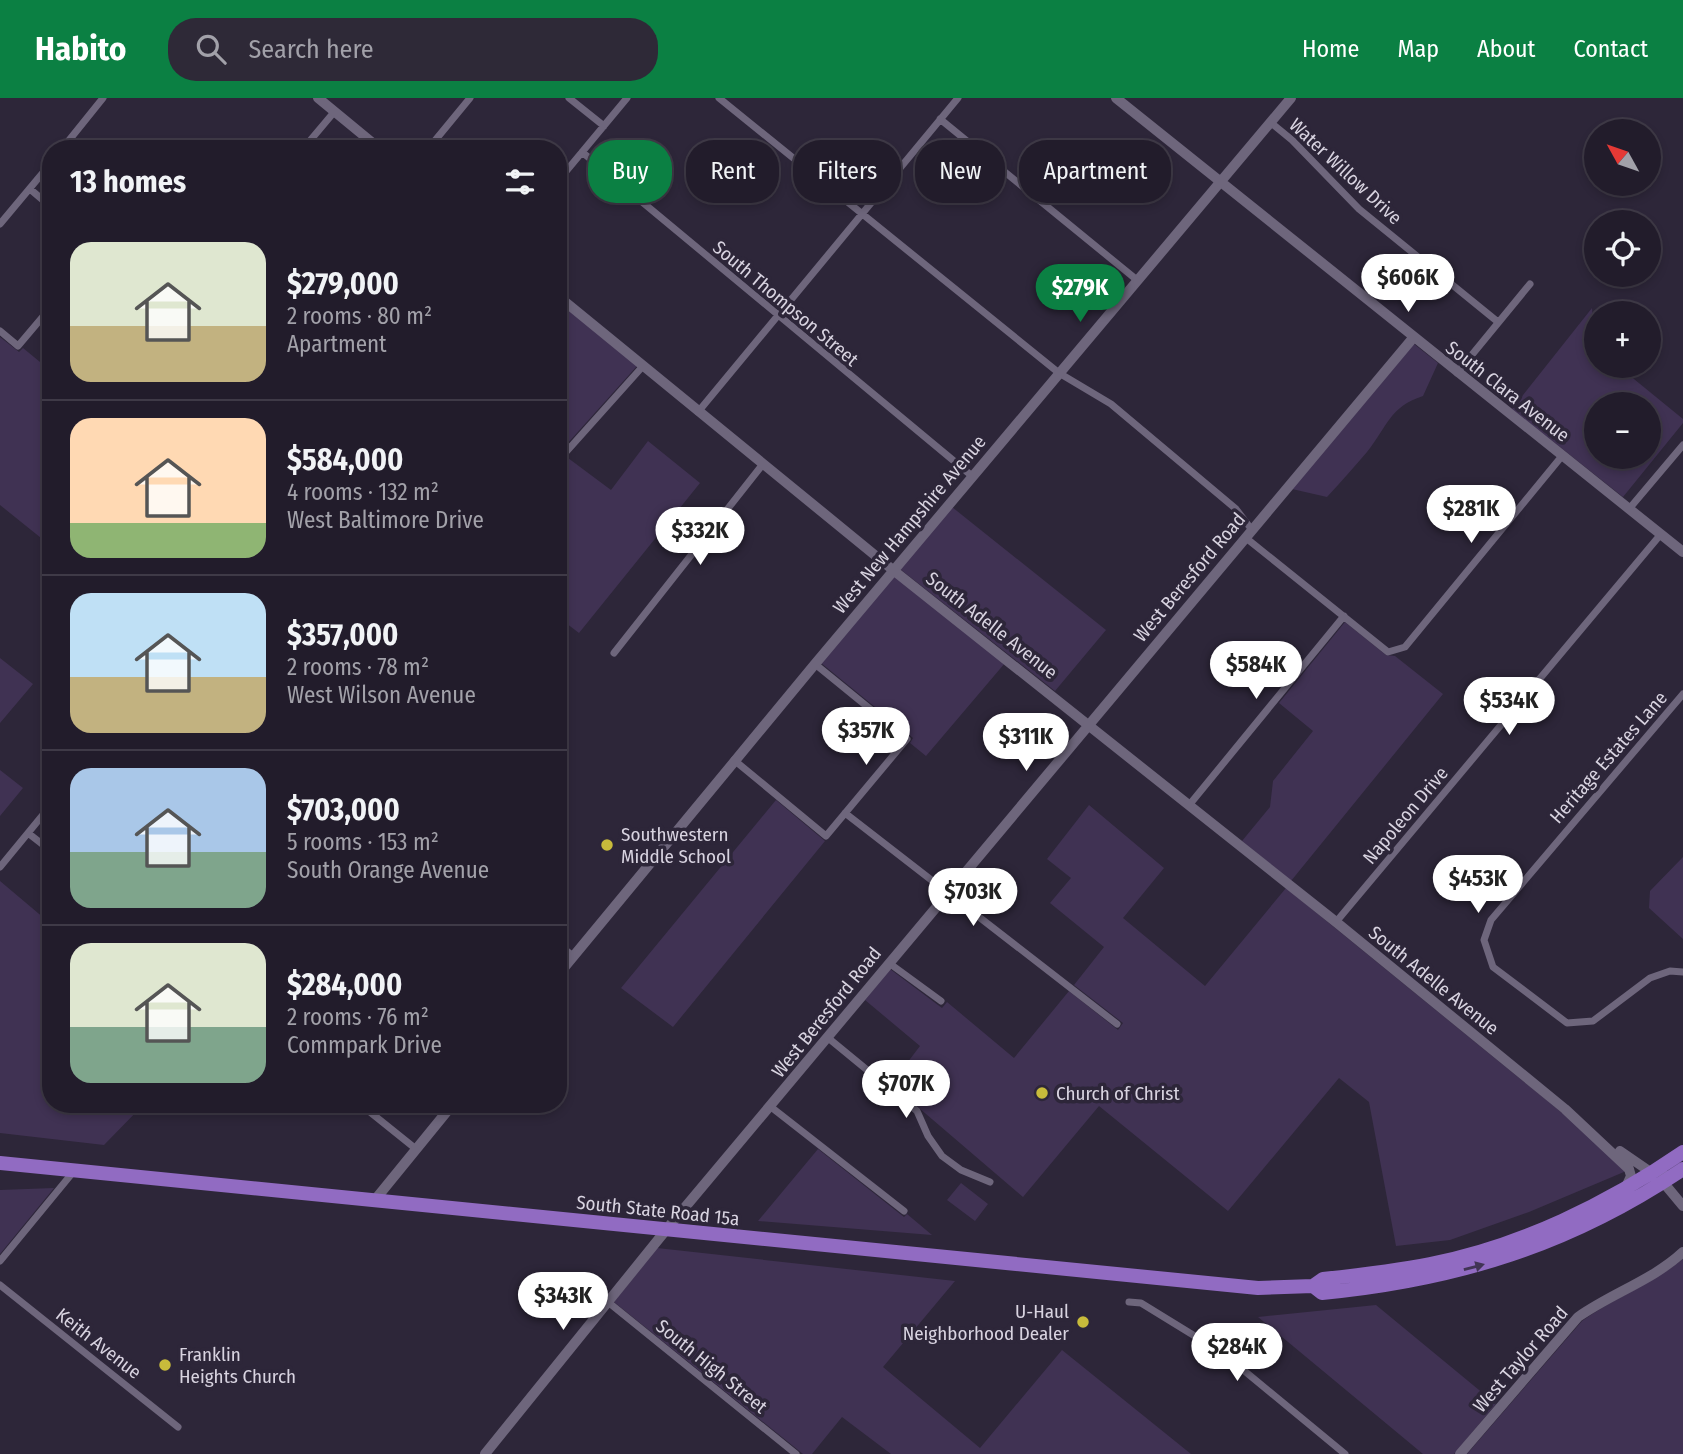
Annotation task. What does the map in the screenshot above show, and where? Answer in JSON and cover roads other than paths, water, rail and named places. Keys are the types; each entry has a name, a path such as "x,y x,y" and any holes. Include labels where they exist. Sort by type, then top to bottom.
{"highway":[{"name":"South State Road 15a","path":"1312,1286 1322,1293 1424,1280 1536,1246 1612,1211 1657,1178 1683,1152"},
{"name":"South State Road 15a","path":"0,1163 1218,1286 1312,1286 1324,1279 1446,1260 1553,1224 1632,1184 1683,1168"},
{"path":"1536,1246 1545,1237 1636,1192 1632,1184"},
{"path":"1345,1290 1350,1283 1431,1269 1446,1260"}],"street":[{"path":"69,140 103,98"},
{"path":"318,98 369,140"},
{"path":"435,140 470,98"},
{"path":"569,98 604,126"},
{"path":"567,170 627,98"},
{"path":"719,98 1059,373 1111,404 1236,509 1249,534 1388,652 1405,647 1562,456"},
{"path":"698,412 958,98"},
{"name":"West New Hampshire Avenue","path":"567,964 734,760 1291,98"},
{"name":"South Clara Avenue","path":"1120,99 1413,338 1683,552"},
{"path":"311,140 335,111"},
{"path":"940,119 1137,280"},
{"name":"Water Willow Drive","path":"1270,122 1293,140 1359,209 1498,322"},
{"name":"South Thompson Street","path":"582,152 972,476"},
{"path":"0,224 42,174"},
{"path":"30,189 42,199"},
{"path":"1457,373 1530,284"},
{"name":"South Adelle Avenue","path":"567,303 893,570 1089,723 1336,922 1599,1140 1629,1169 1632,1184"},
{"path":"0,331 18,346 42,318"},
{"name":"West Beresford Road","path":"485,1454 666,1230 1413,338"},
{"path":"567,451 643,366"},
{"path":"1629,509 1683,445"},
{"path":"614,653 763,464"},
{"name":"Napoleon Drive","path":"1336,922 1661,534"},
{"path":"1190,804 1344,616"},
{"path":"734,760 826,836 907,739 815,664"},
{"name":"Heritage Estates Lane","path":"1683,694 1491,920 1484,940 1493,967 1567,1023 1593,1021 1650,978 1670,971 1683,972"},
{"path":"845,813 1117,1024"},
{"path":"0,867 42,816"},
{"path":"28,833 42,845"},
{"path":"567,951 573,956"},
{"path":"889,963 941,1002"},
{"path":"827,1037 917,1111 928,1136 942,1156 961,1170 990,1182"},
{"path":"771,1107 904,1211"},
{"path":"371,1113 416,1149"},
{"path":"374,1200 446,1113"},
{"name":"South Adelle Avenue","path":"1599,1140 1657,1178 1683,1206"},
{"path":"1657,1178 1683,1158"},
{"path":"0,1261 74,1170"},
{"name":"West Taylor Road","path":"1460,1454 1578,1317 1600,1302 1658,1273 1683,1252"},
{"name":"Keith Avenue","path":"0,1285 178,1427"},
{"name":"South High Street","path":"607,1302 796,1454"},
{"path":"1129,1302 1141,1303 1224,1354 1345,1454"}],"place":[{"name":"Southwestern Middle School","path":"607,845"},
{"name":"Church of Christ","path":"1042,1093"},
{"name":"U-Haul Neighborhood Dealer","path":"1083,1322"},
{"name":"Franklin Heights Church","path":"165,1365"}]}
